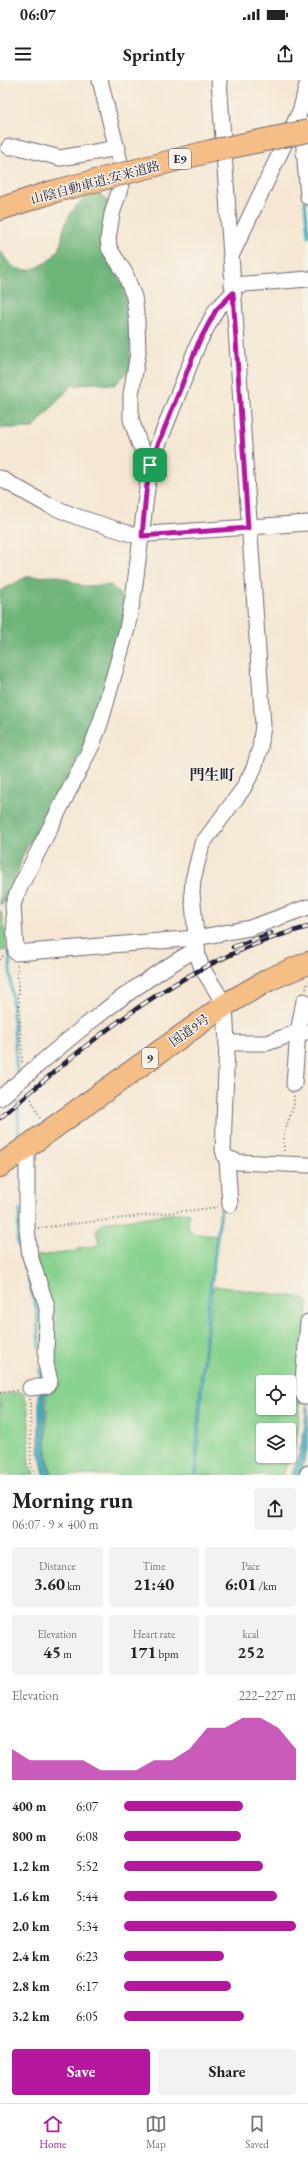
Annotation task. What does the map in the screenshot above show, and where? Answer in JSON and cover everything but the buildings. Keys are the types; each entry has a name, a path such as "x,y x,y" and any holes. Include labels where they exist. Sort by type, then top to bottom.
{"highway":[{"name":"山陰自動車道;安来道路","path":"0,209 52,192 211,151 308,131"},
{"name":"国道9号","path":"0,1166 225,1005 270,979 308,963"}],"street":[{"path":"100,80 118,148 121,185 112,214 109,248 125,273 134,297 138,354 131,394 131,419 139,443 150,465"},
{"path":"219,80 248,528 261,691 262,737 258,759 250,776 210,832 198,855 192,893 196,943 202,968 225,1005 226,1043 223,1150 227,1158 230,1204"},
{"path":"231,256 301,109 308,80"},
{"path":"301,109 308,197"},
{"path":"10,147 19,147 60,158 118,148"},
{"path":"308,279 233,289 216,310 198,344 150,465 127,629 101,721 92,745 17,893 13,905 11,954 196,943 250,928 308,907"},
{"path":"0,478 53,507 75,516 139,536 308,523"},
{"path":"0,1098 24,1075 196,943"},
{"path":"294,1084 303,1032 304,1001"},
{"path":"226,1043 266,1044 303,1032"},
{"path":"27,1147 27,1229 30,1256 47,1307 46,1364 50,1381 49,1384 36,1388"},
{"path":"227,1158 238,1162 308,1165"},
{"path":"307,1396 302,1392 308,1322"}],"path":[{"path":"0,960 4,954 11,954 24,1075"},
{"path":"284,1164 284,1133 294,1105 294,1084"},
{"path":"31,1099 41,1119"},
{"path":"27,1229 230,1204"},
{"path":"0,1393 36,1388 31,1464 35,1475"}],"green space":[{"path":"92,192 101,195 109,206 102,245 105,255 121,282 126,297 130,328 130,369 115,385 92,383 71,386 33,428 0,428 0,250 10,264 20,269 34,269 47,262 57,252 60,246 65,225 71,214 78,204"},
{"path":"59,576 83,586 111,585 122,596 125,606 116,658 82,751 58,798 39,825 23,855 10,895 3,904 0,905 0,591 26,577"},
{"path":"0,909 5,929 6,950 0,951"},
{"path":"186,1212 189,1213 188,1224 191,1233 216,1236 200,1381 194,1475 53,1475 48,1457 47,1446 47,1393 38,1256 73,1252 80,1248 96,1246 99,1242 96,1231 102,1223"},
{"path":"214,1286 304,1298 308,1303 296,1440 296,1423 256,1423 256,1463 288,1463 282,1475 197,1475 203,1379"},
{"path":"21,1392 25,1396 27,1404 29,1425 29,1464 34,1475 0,1475 0,1395"}],"water":[{"path":"308,1364 308,1446 300,1475 291,1475 297,1462 303,1435"},
{"path":"39,1390 45,1392 45,1435 47,1457 52,1475 44,1475 39,1452"}],"waterway":[{"path":"305,201 308,236"},
{"path":"133,448 142,475"},
{"path":"9,952 17,1076"},
{"path":"18,1103 19,1142"},
{"path":"195,1475 208,1307 221,1209"},
{"path":"20,1210 17,1240 37,1311 39,1347"},
{"path":"40,1369 41,1383"}],"railway":[{"path":"0,1118 70,1058 106,1030 181,980 221,959 263,941 308,927"},
{"path":"233,947 271,933"}],"district":[{"name":"門生町","path":"212,775"}],"route":[{"path":"233,293 248,528 142,536 150,465 198,344 216,310 233,293"}]}
